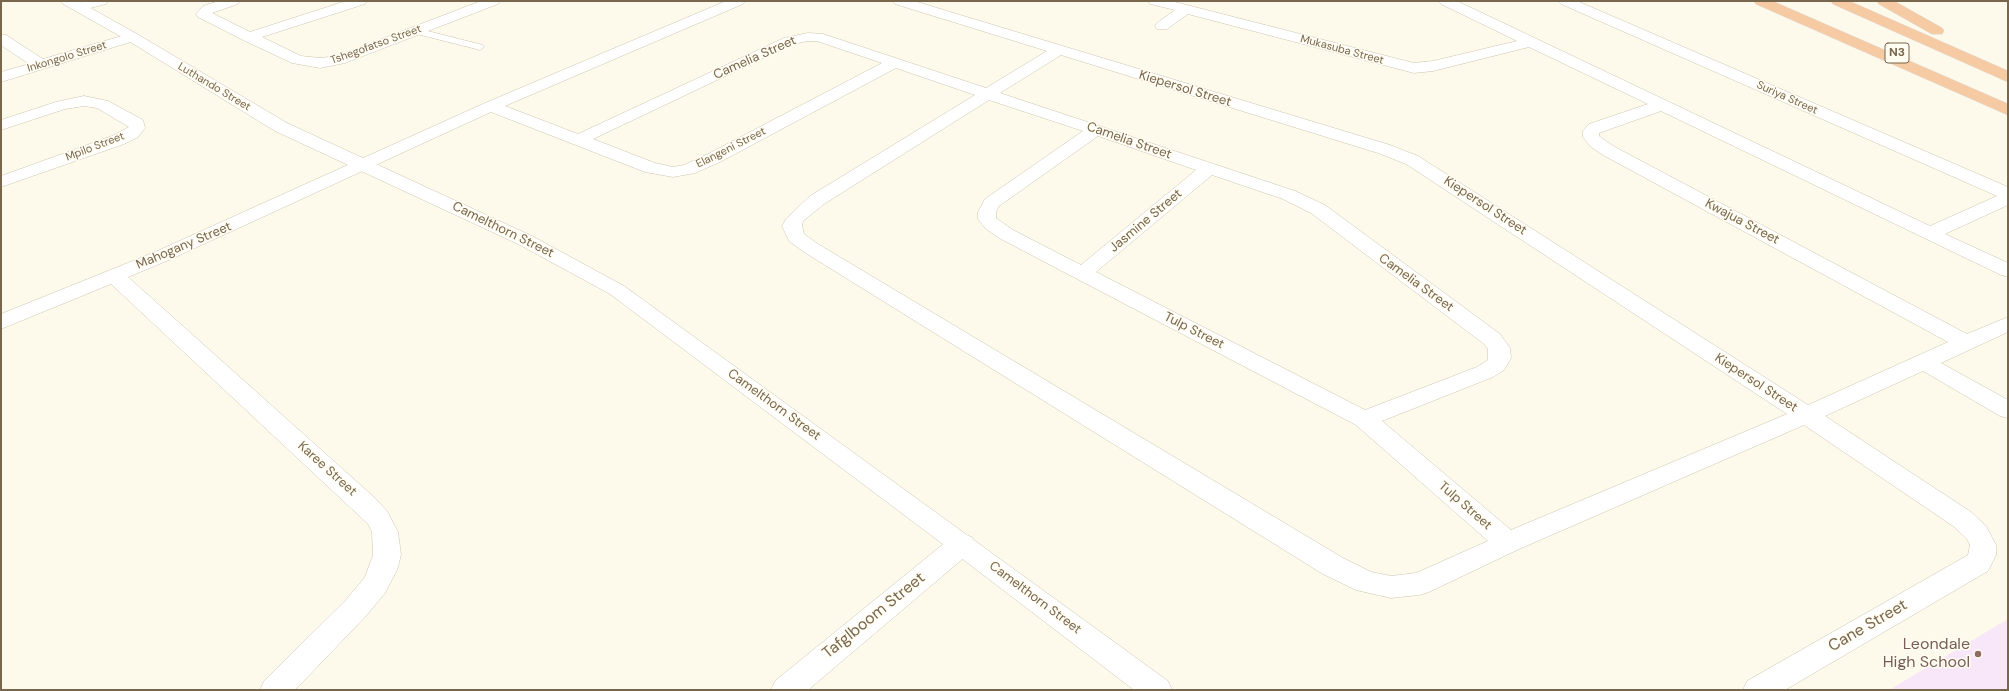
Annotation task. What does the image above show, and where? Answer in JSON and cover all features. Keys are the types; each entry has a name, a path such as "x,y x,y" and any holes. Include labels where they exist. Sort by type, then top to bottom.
{"highway":[{"path":"1761,1 2008,110"},
{"name":"N3","path":"1785,1 2008,106"},
{"name":"N3","path":"1838,1 2008,78"},
{"path":"1884,1 1905,14 2008,67"}],"street":[{"path":"74,4 101,1"},
{"name":"Tshegofatso Street","path":"233,1 208,9 203,14 302,62 326,63 340,60 493,1"},
{"path":"248,36 360,1"},
{"path":"463,1 480,6"},
{"name":"Mahogany Street","path":"1,322 169,253 491,106 738,1"},
{"name":"Kiepersol Street","path":"900,1 1384,149 1412,160 1806,415 1962,519 1977,532 1983,545 1982,555 1978,563"},
{"name":"Mukasuba Street","path":"1155,1 1414,68 1433,66 1530,42"},
{"path":"1446,1 2008,271"},
{"name":"Suriya Street","path":"1566,1 2008,194"},
{"name":"Luthando Street","path":"74,4 132,37 280,127 364,165"},
{"path":"1162,26 1186,9"},
{"name":"Inkongolo Street","path":"1,77 132,37"},
{"name":"Camelia Street","path":"578,140 798,38 813,37 826,39 896,62 1289,195 1318,210 1492,339 1499,348 1500,358 1496,365 1485,372 1364,419"},
{"path":"1,38 40,65"},
{"path":"1058,50 804,210 795,219 792,226 796,237 811,248 1326,562 1359,580 1391,587 1419,584 1508,543 1925,363 2008,324"},
{"name":"Elangeni Street","path":"491,106 658,170 666,172 680,171 714,158 896,62"},
{"name":"Mpilo Street","path":"1,125 62,105 84,101 102,104 137,124 137,128 132,133 118,140 1,182"},
{"name":"Kwajua Street","path":"1662,105 1595,128 1591,132 1591,137 1609,151 1966,343"},
{"name":"Tulp Street","path":"1096,130 992,203 987,212 987,219 1006,234 1364,419 1508,543"},
{"name":"Camelthorn Street","path":"364,165 525,240 572,264 616,290 962,544 1157,690"},
{"name":"Jasmine Street","path":"1083,273 1209,168"},
{"path":"1931,233 2008,198"},
{"name":"Karee Street","path":"114,276 366,505 378,518 385,532 387,555 383,570 375,585 356,608 275,690"},
{"path":"1925,363 2008,410"},
{"name":"Tafglboom Street","path":"786,690 962,544"},
{"name":"Cane Street","path":"1758,690 1978,563"}],"lane":[{"path":"416,31 480,47"}],"shaded area":[{"name":"Leondale High School","path":"2008,619 2008,690 1889,690"}],"place":[{"name":"Leondale High School","path":"1978,654"}]}
